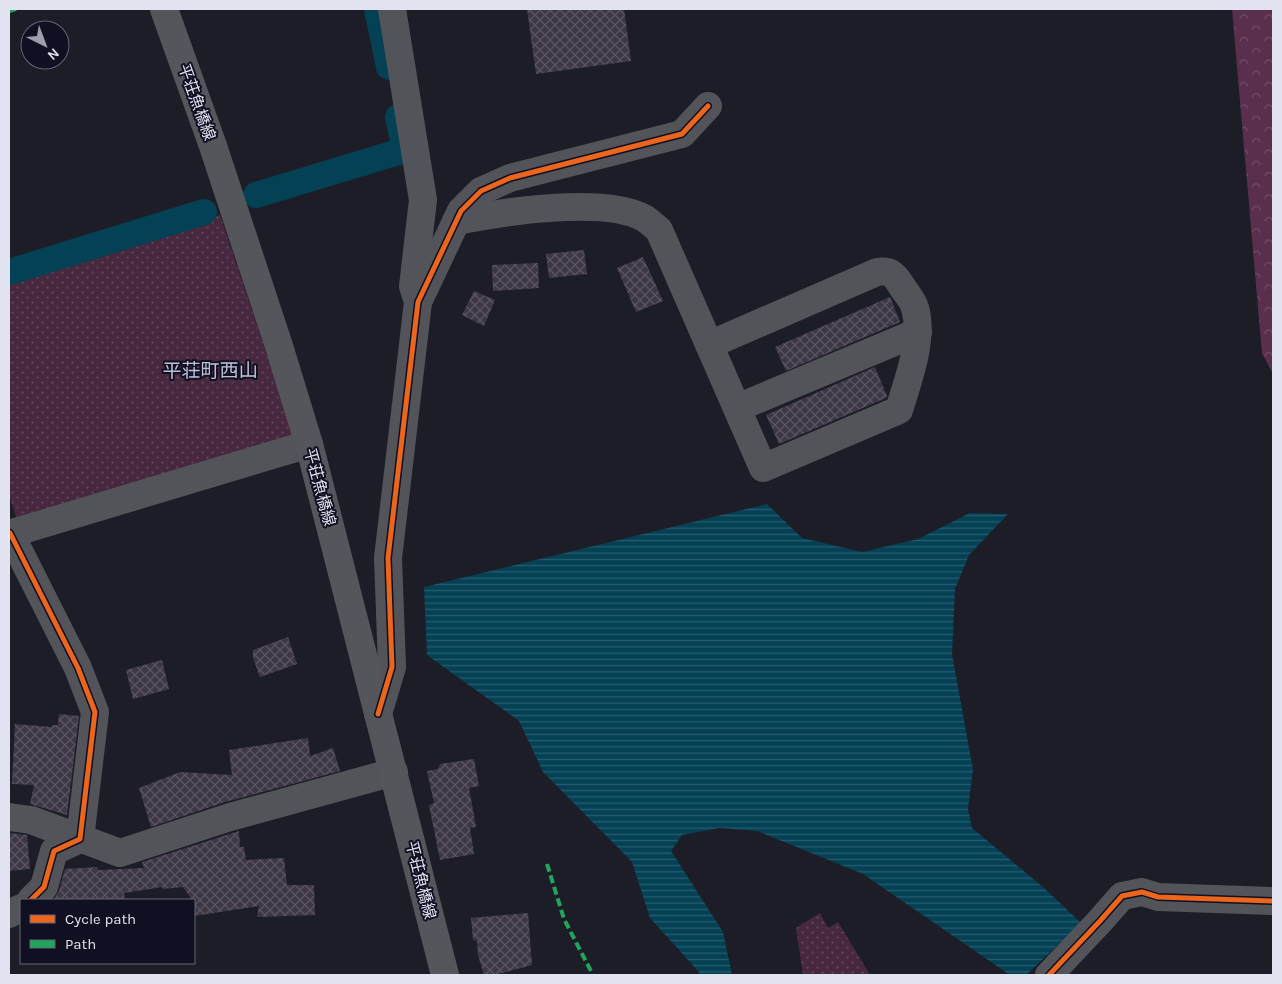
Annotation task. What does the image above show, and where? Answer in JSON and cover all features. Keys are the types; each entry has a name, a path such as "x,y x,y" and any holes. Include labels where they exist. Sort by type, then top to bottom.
{"main road":[{"name":"平荘魚橋線","path":"164,9 225,182 309,444 445,975"}],"street":[{"path":"392,9 424,200 414,286 418,302"},
{"path":"378,714 392,667 388,558 418,302 461,211 481,191 503,181 682,134 708,106"},
{"path":"456,221 494,213 560,208 610,209 645,218 659,230 709,345 763,468 899,410 912,368 918,332 915,307 893,273 886,271 877,272 709,345"},
{"path":"737,408 918,332"},
{"path":"80,839 95,712 78,668 9,533 309,444"},
{"path":"9,817 31,820 120,853 230,817 394,772"},
{"path":"32,899 44,887 54,851 80,839"},
{"path":"1049,975 1122,896 1142,892 1158,897 1273,901"}],"shaded area":[{"path":"220,215 294,436 17,520 9,495 9,275"},
{"path":"820,913 828,928 838,922 870,975 803,975 796,928"}],"green space":[{"path":"1232,9 1273,9 1273,374 1262,353"}],"water":[{"path":"767,504 802,538 862,552 918,539 970,513 1008,514 969,555 955,589 952,654 973,770 968,809 972,828 1043,887 1081,923 1026,975 1010,975 863,874 757,831 719,828 682,835 671,851 723,932 732,975 699,975 699,972 650,918 632,862 543,772 519,721 427,655 424,587"}],"building":[{"path":"527,9 624,9 631,61 536,74"},
{"path":"584,250 587,274 549,278 546,254"},
{"path":"643,257 663,301 636,312 617,268"},
{"path":"538,263 539,288 493,291 492,265"},
{"path":"474,291 495,300 484,326 462,315"},
{"path":"890,297 900,322 786,371 775,347"},
{"path":"875,367 887,396 886,398 779,444 766,415"},
{"path":"288,637 297,664 260,677 253,658 253,650"},
{"path":"162,660 169,689 133,699 126,670"},
{"path":"59,714 79,716 67,815 30,804 34,785 12,784 15,724 52,727 52,725 58,725"},
{"path":"308,738 310,756 333,748 340,771 225,802 151,827 139,788 180,772 232,775 229,750"},
{"path":"474,759 479,786 469,788 476,827 470,828 474,854 440,860 429,805 434,803 427,771 438,769 440,764"},
{"path":"239,831 240,847 244,847 246,860 284,858 287,885 314,885 315,915 257,917 259,906 195,916 195,899 191,899 183,887 163,889 162,887 124,893 125,899 54,899 59,891 65,869 97,867 98,870 144,868 142,862"},
{"path":"9,833 27,835 30,869 9,871"},
{"path":"528,913 532,965 495,975 484,975 478,955 477,941 473,940 471,918"}],"waterway":[{"path":"377,9 389,67"},
{"path":"256,195 405,150 398,117"},
{"path":"9,272 204,212"}],"marked path":[{"path":"9,11 16,9"},
{"path":"547,864 564,919 593,975"}],"cycle path":[{"path":"378,714 392,667 388,558 418,302 461,211 481,191 510,178 682,134 708,106"},
{"path":"9,534 78,668 95,712 80,839 54,851 44,887 32,899"},
{"path":"1049,975 1122,896 1142,892 1158,897 1273,901"}],"district":[{"name":"平荘町西山","path":"210,371"}]}
